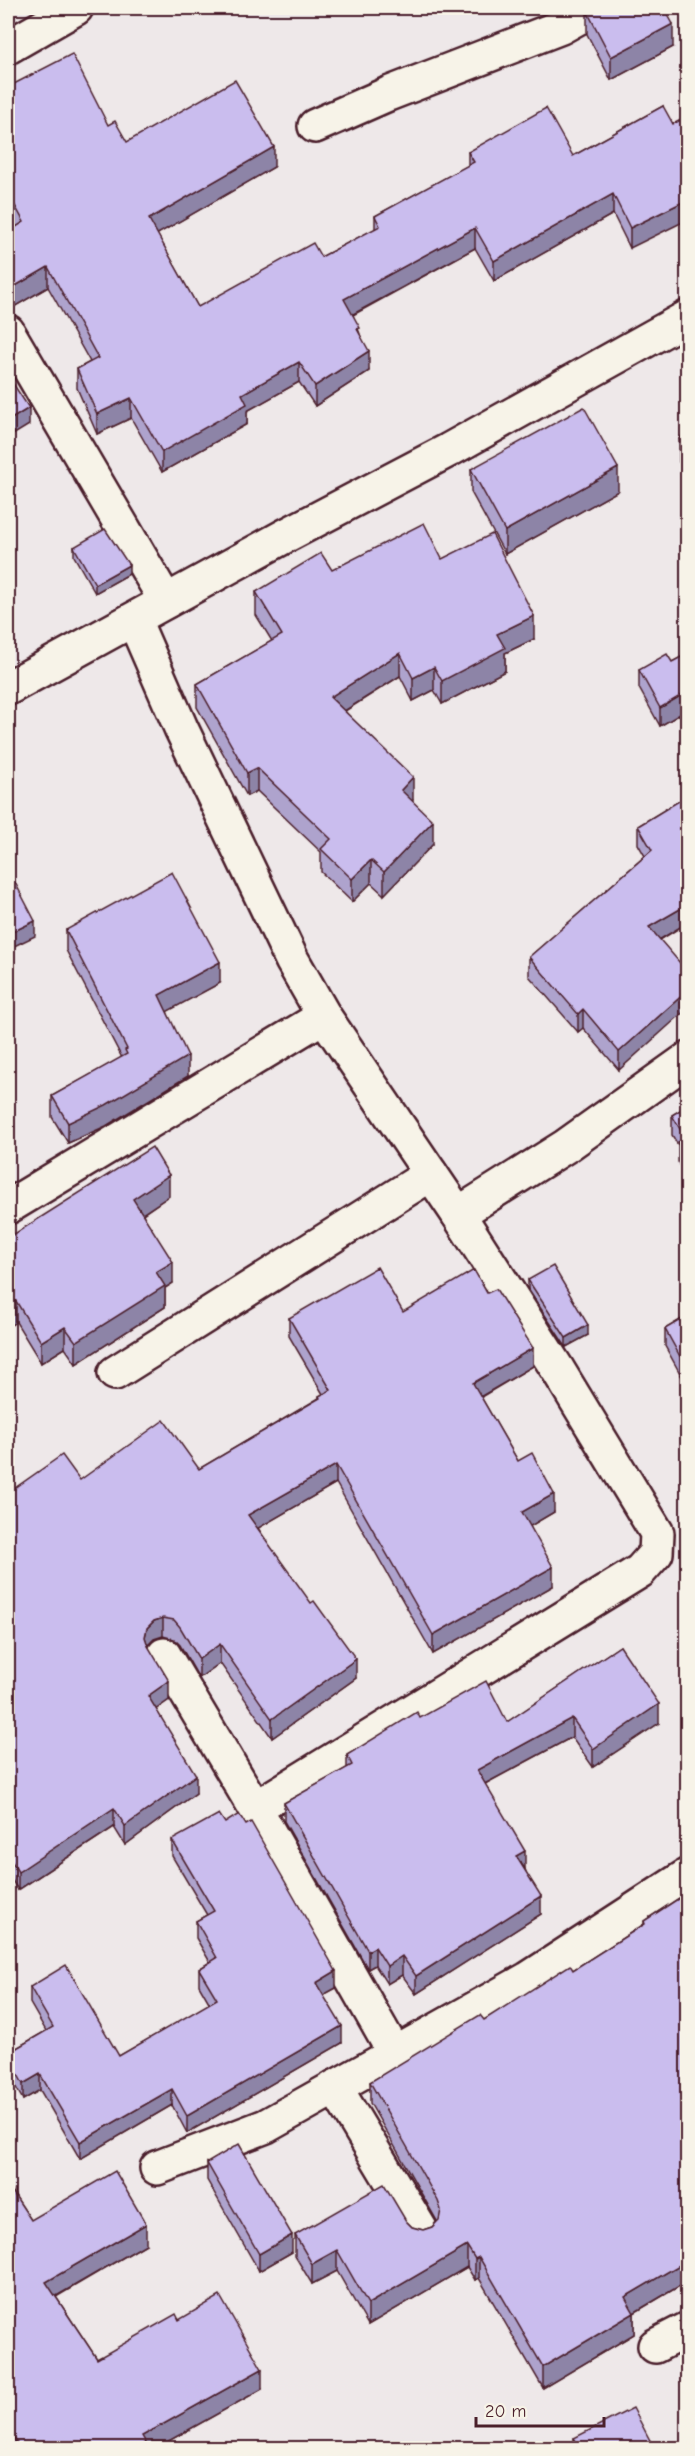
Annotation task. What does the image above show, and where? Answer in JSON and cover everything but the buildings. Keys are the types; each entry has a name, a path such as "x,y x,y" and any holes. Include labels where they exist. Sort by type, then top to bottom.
{"street":[{"path":"8,48 76,8"},
{"path":"315,126 388,94 561,27 595,8"},
{"path":"8,688 285,536 459,444 687,316"},
{"path":"8,332 166,601"},
{"path":"134,620 186,738 292,960 324,1016 458,1214 558,1370 657,1533 656,1553 640,1571 255,1808"},
{"path":"8,1207 324,1016"},
{"path":"458,1214 567,1146 687,1059"},
{"path":"115,1373 431,1174"},
{"path":"164,1655 255,1808 395,2054"},
{"path":"157,2168 266,2126 528,1979 687,1875"},
{"path":"335,2087 422,2232"},
{"path":"655,2346 687,2329"}]}
